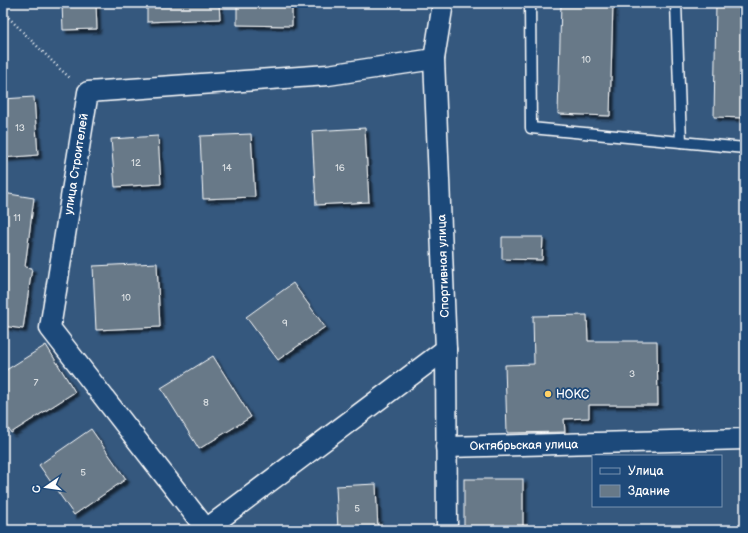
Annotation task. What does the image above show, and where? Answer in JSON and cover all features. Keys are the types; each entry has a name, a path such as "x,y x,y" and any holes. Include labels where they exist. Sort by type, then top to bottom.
{"street":[{"name":"Спортивная улица","path":"443,3 434,59 446,349 447,530"},
{"path":"88,92 328,75 434,59"},
{"name":"улица Строителей","path":"88,92 50,328 206,529"},
{"path":"206,529 446,349"},
{"name":"Октябрьская улица","path":"446,447 745,439"}],"lane":[{"path":"530,3 531,128 745,148"},
{"path":"676,3 681,142"}],"path":[{"path":"3,12 60,69 88,92"}],"building":[{"path":"62,3 96,3 97,29 63,30"},
{"path":"147,3 219,3 220,19 147,22"},
{"path":"237,3 292,3 292,26 237,25"},
{"path":"561,3 613,3 610,116 558,114"},
{"path":"716,3 745,3 745,118 714,117"},
{"path":"34,97 38,155 3,158 3,99"},
{"path":"365,128 369,202 316,205 312,131"},
{"path":"251,134 255,197 203,199 200,136"},
{"path":"158,136 161,184 115,187 111,139"},
{"path":"3,193 34,198 25,267 32,268 23,329 3,326"},
{"path":"502,237 543,237 542,260 502,259"},
{"path":"157,263 160,327 96,330 93,266"},
{"path":"293,283 325,327 278,360 246,317"},
{"name":"НОКС","path":"587,315 588,341 657,341 658,405 589,405 589,418 564,419 565,432 507,433 505,365 534,364 533,316"},
{"path":"46,345 75,392 11,433 3,420 3,372"},
{"path":"213,356 251,417 199,449 161,388"},
{"path":"91,429 126,479 74,515 39,465"},
{"path":"464,479 523,479 523,530 464,530"},
{"path":"376,484 378,530 338,530 336,486"}],"place":[{"name":"НОКС","path":"548,394"}]}
